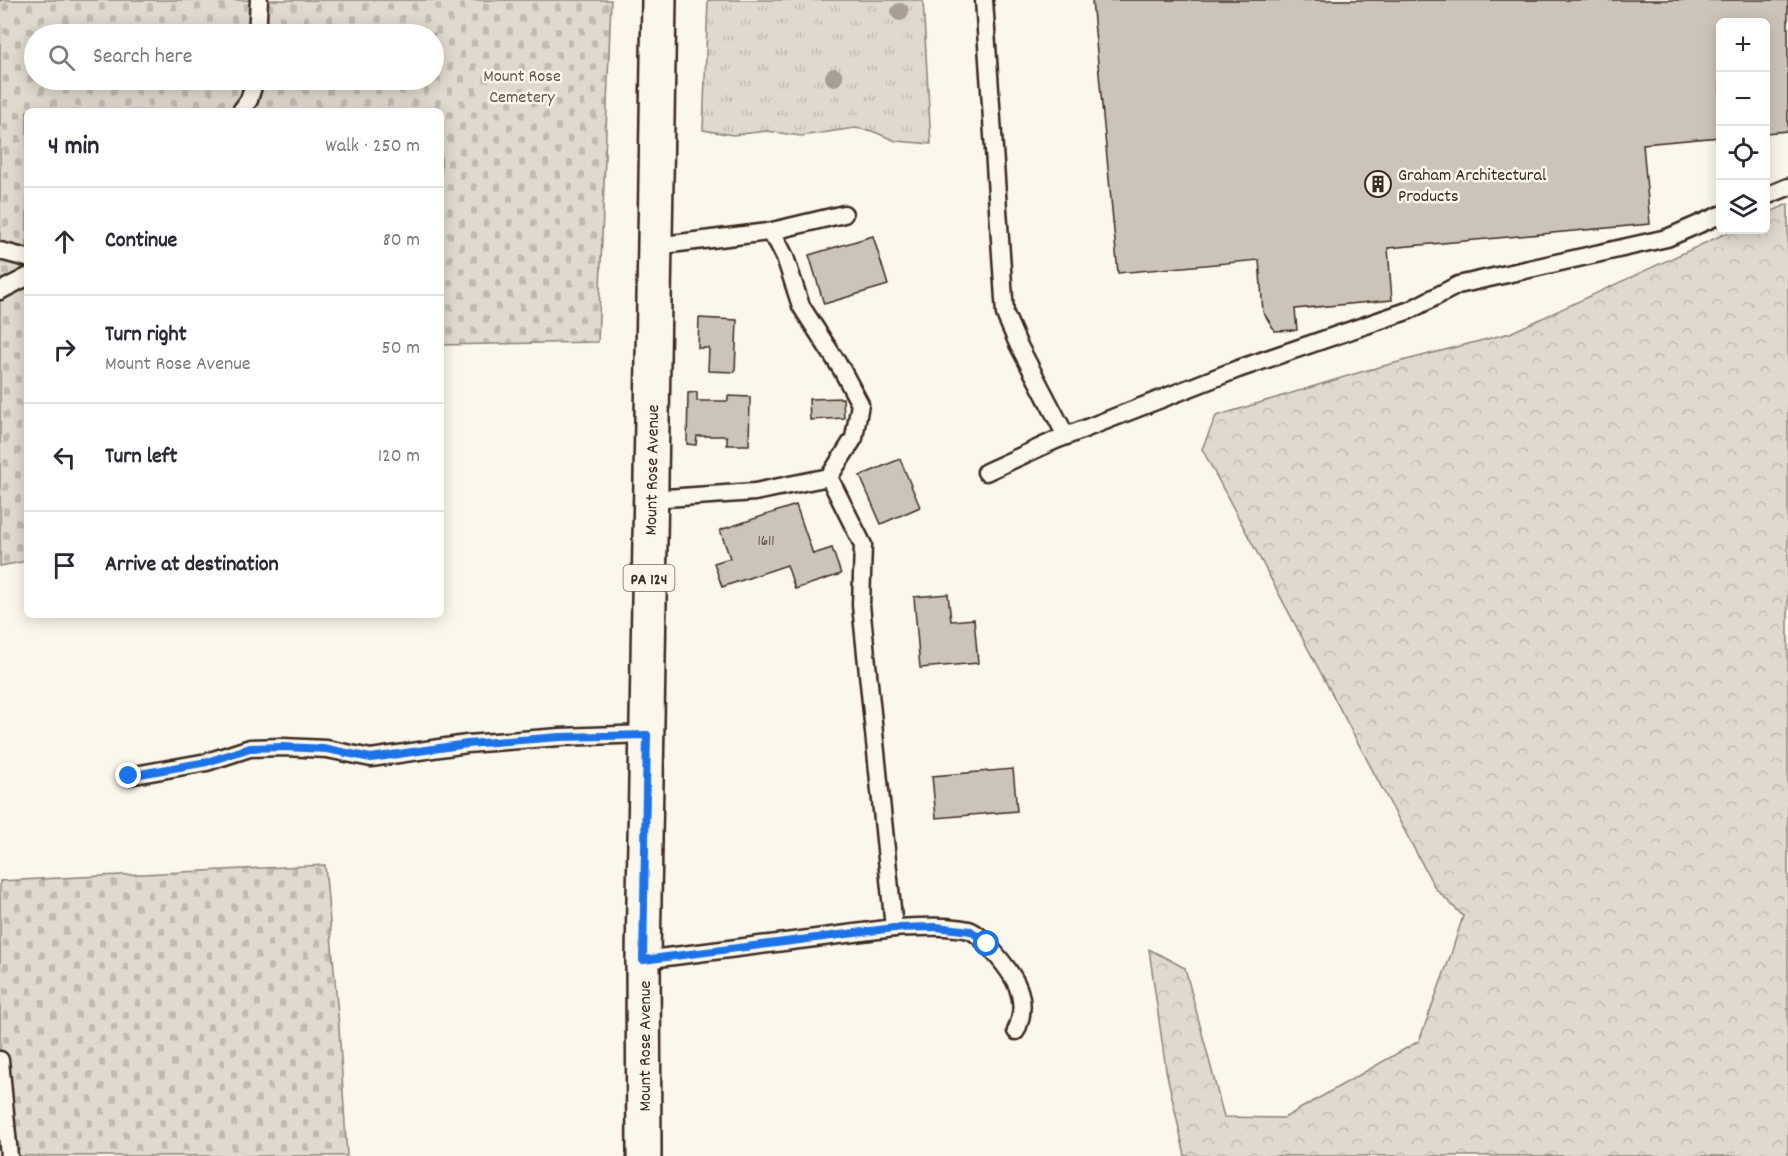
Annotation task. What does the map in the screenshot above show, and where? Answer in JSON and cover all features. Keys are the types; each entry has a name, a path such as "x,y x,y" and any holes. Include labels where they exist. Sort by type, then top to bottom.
{"main road":[{"name":"Mount Rose Avenue","path":"644,1156 643,960 659,0"}],"lane":[{"path":"258,24 259,0"},
{"path":"984,0 1005,314 1066,436"},
{"path":"243,108 252,90"},
{"path":"1770,194 1788,187"},
{"path":"655,246 768,232 844,214"},
{"path":"986,472 1066,436 1238,369 1410,310 1458,285 1667,237 1716,217"},
{"path":"651,499 755,492 829,477 854,438 860,404 843,370 801,306 785,257 777,241 768,232"},
{"path":"0,251 24,257"},
{"path":"0,291 24,279"},
{"path":"829,477 863,545 861,605 894,928"},
{"path":"129,776 207,762 250,748 327,749 371,758 467,744 560,737 647,735"},
{"path":"643,960 894,928 936,927 971,931 987,944 1011,972 1018,987 1022,1018 1016,1030"},
{"path":"0,1060 9,1156"}],"green space":[{"name":"Mount Rose Cemetery","path":"0,0 611,0 598,342 444,345 444,108 24,108 24,562 0,566"},
{"path":"708,0 923,0 931,144 896,141 872,131 855,128 801,136 767,131 733,135 703,130"},
{"path":"1788,204 1788,1156 1185,1156 1166,1070 1149,949 1185,968 1224,1117 1284,1118 1419,1041 1463,916 1435,888 1202,449 1216,416 1364,371 1510,333 1724,234 1770,234 1770,212"},
{"path":"325,865 347,1156 0,1156 0,881"}],"building":[{"name":"Graham Architectural Products","path":"1092,0 1788,0 1788,131 1770,133 1770,18 1716,18 1716,137 1643,144 1650,224 1388,248 1392,300 1295,309 1297,330 1275,331 1263,312 1259,260 1118,273"},
{"path":"873,236 888,285 824,304 809,255"},
{"path":"699,318 737,320 735,372 708,371 709,348 698,348"},
{"path":"697,392 697,401 728,401 728,396 750,397 749,445 727,445 727,436 697,436 696,445 687,444 688,393"},
{"path":"843,398 844,418 810,420 809,399"},
{"path":"900,459 920,507 881,524 860,476"},
{"path":"796,505 813,554 832,548 841,574 795,589 787,565 722,587 714,563 730,558 720,530"},
{"path":"948,594 951,621 974,619 978,663 920,668 914,597"},
{"path":"1013,769 1017,811 936,818 932,776"}],"place":[{"name":"Graham Architectural Products","path":"1378,184"}],"route":[{"path":"129,776 207,762 250,748 327,749 371,758 467,744 560,737 647,735 643,960 894,928 936,927 971,931 987,944"}]}
